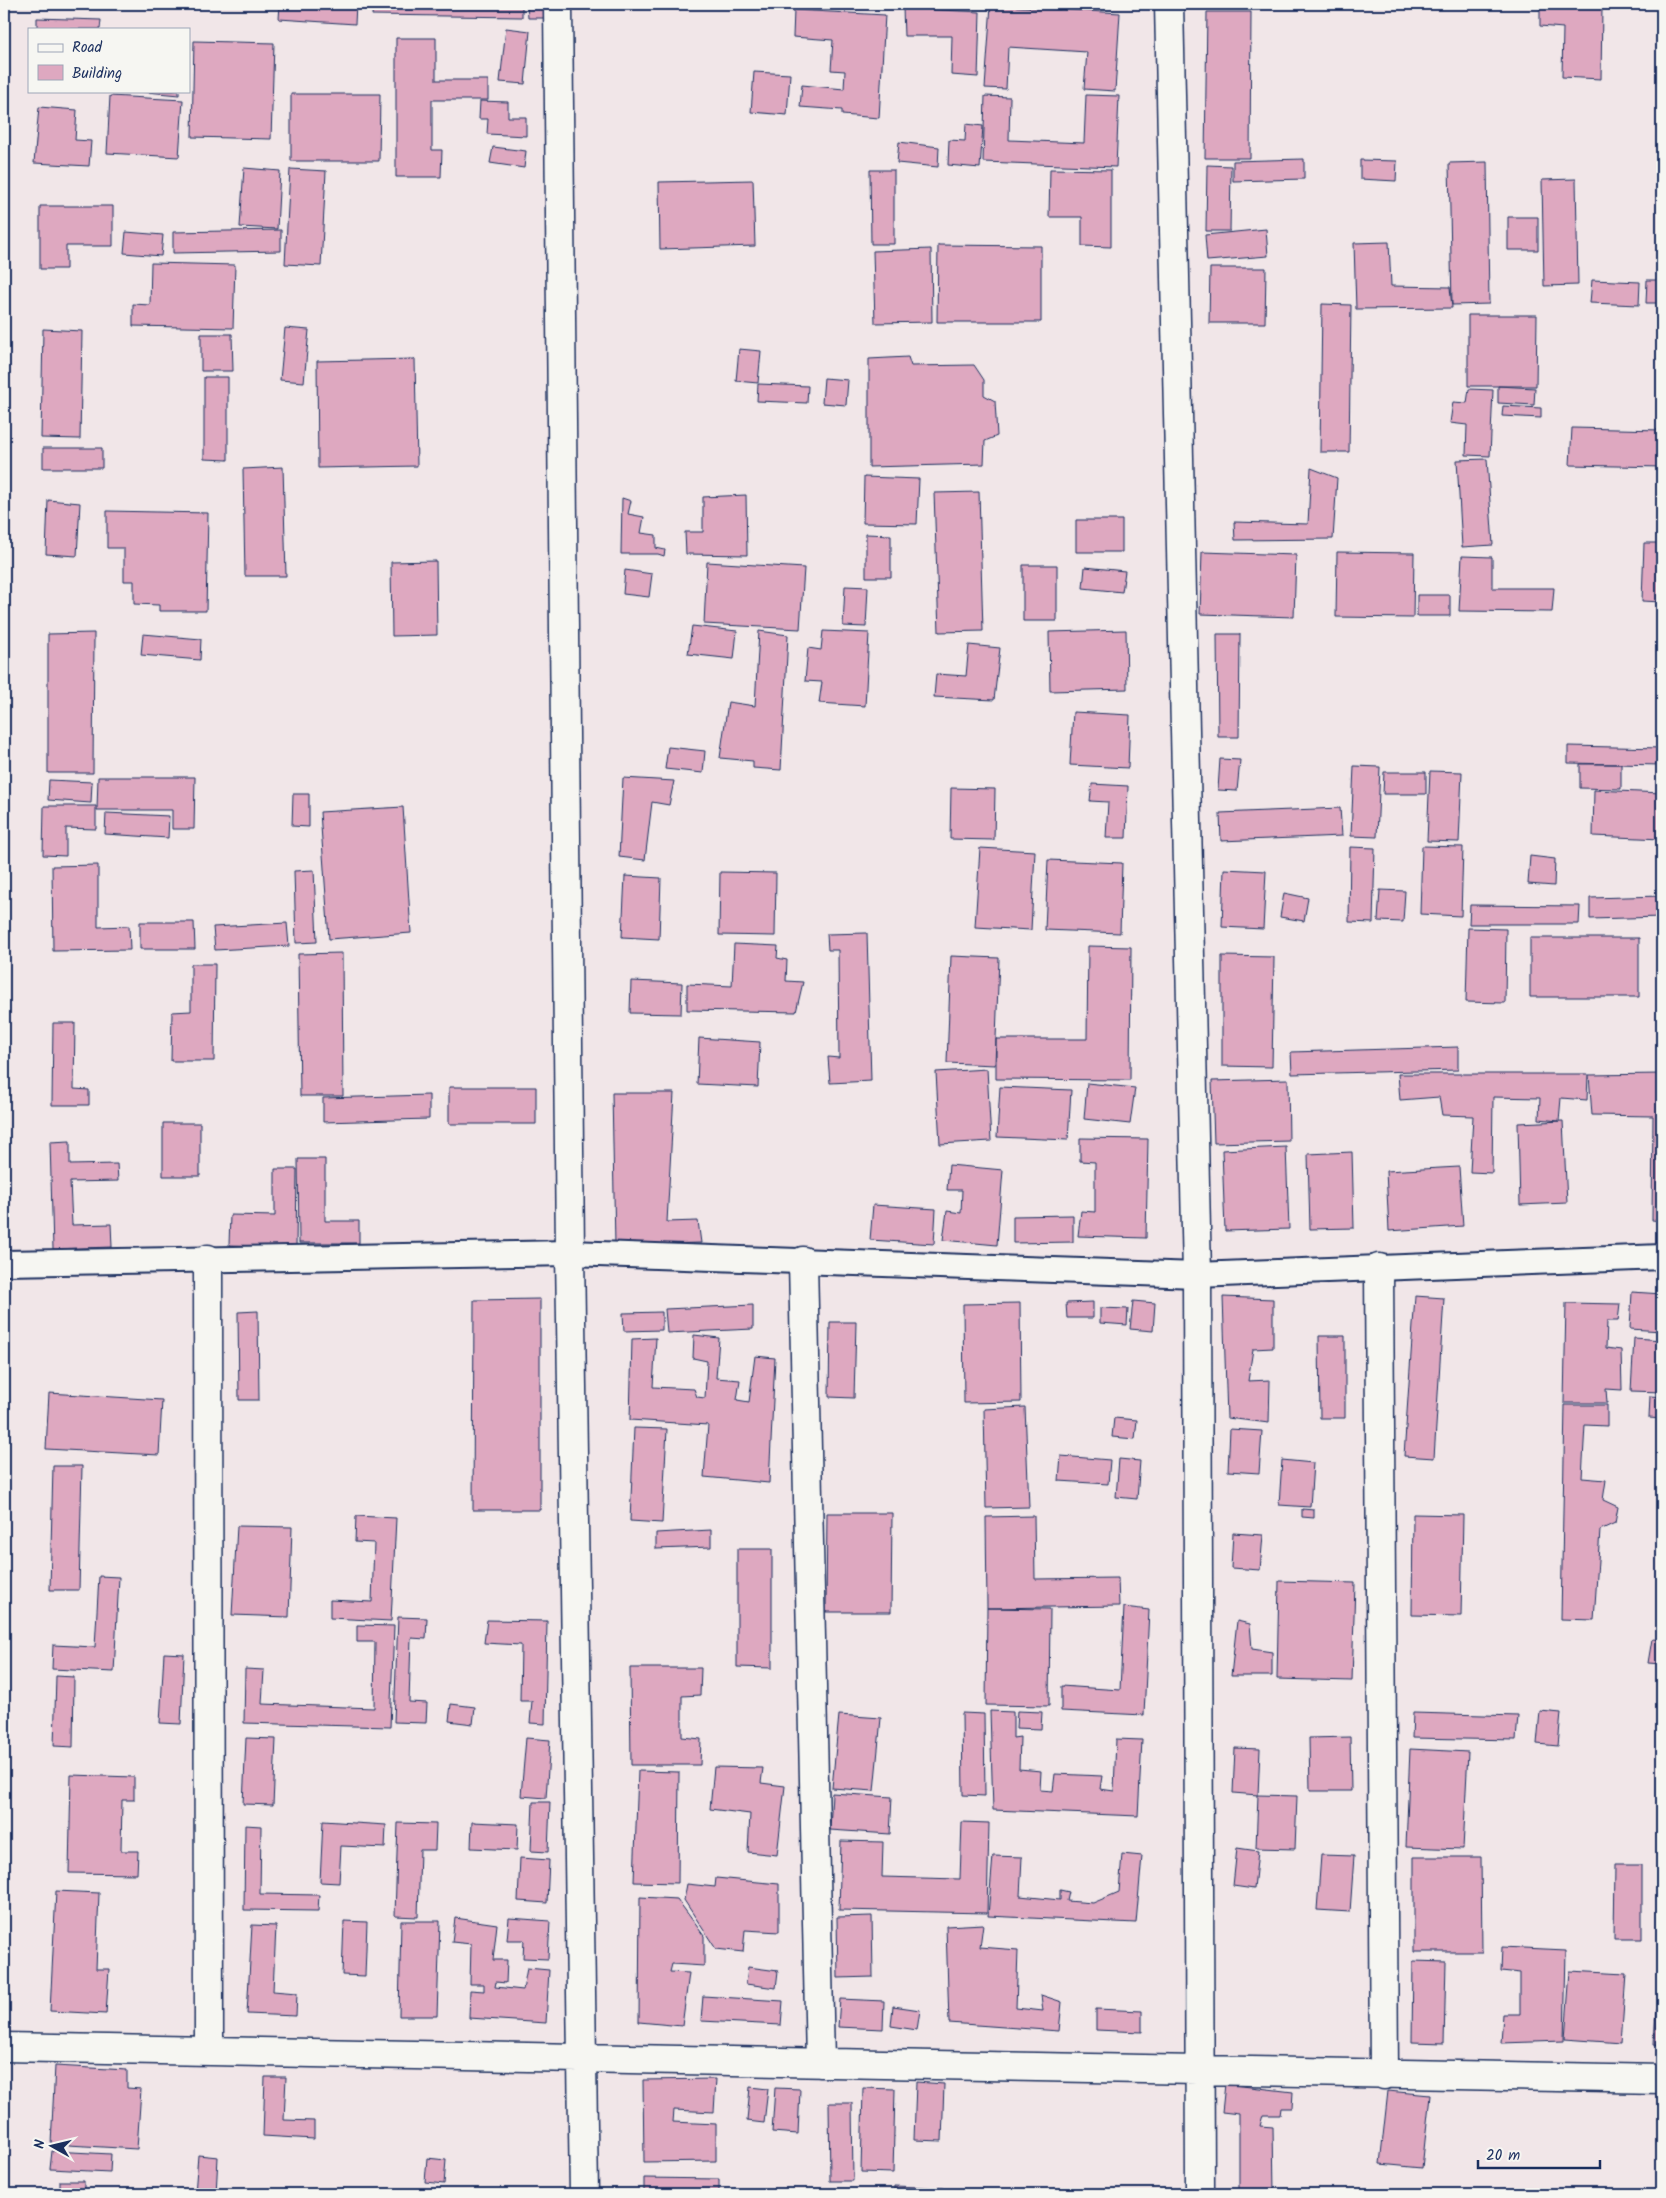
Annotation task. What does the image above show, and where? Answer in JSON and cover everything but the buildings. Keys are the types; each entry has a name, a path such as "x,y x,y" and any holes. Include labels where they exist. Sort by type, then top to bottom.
{"street":[{"path":"558,4 570,1253 584,2194"},
{"path":"1169,4 1197,1275 1202,2072 1200,2194"},
{"path":"208,1259 209,2051"},
{"path":"803,1261 820,2063"},
{"path":"1379,1268 1384,2075"},
{"path":"4,2047 1662,2080"}],"lane":[{"path":"4,1263 570,1253 1197,1275 1662,1257"}]}
